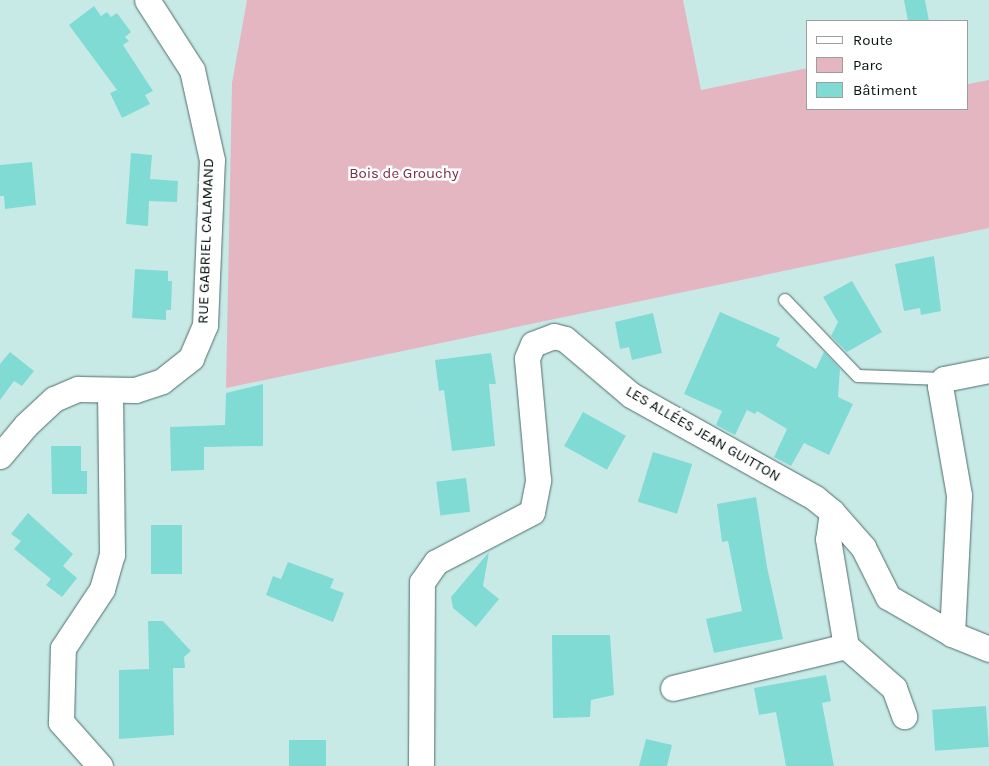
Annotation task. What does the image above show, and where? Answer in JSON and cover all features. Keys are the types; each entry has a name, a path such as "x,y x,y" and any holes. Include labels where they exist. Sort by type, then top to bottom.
{"street":[{"name":"RUE GABRIEL CALAMAND","path":"0,456 26,425 54,400 78,389 135,390 162,381 191,358 205,325 212,160 192,70 147,0"},
{"name":"LES ALLÉES JEAN GUITTON","path":"421,766 422,582 436,562 532,512 538,480 527,358 533,344 554,336 565,338 631,395 815,498 832,512 863,547 888,597 952,634 989,649"},
{"path":"952,634 959,495 940,386 944,379 989,370"},
{"path":"100,766 62,722 63,648 102,589 112,555 110,390"},
{"path":"832,512 828,539 846,646 894,688 904,716"},
{"path":"673,688 846,646"}],"lane":[{"path":"785,300 858,376 944,379"}],"green space":[{"name":"Bois de Grouchy","path":"247,0 683,0 701,90 806,68 806,110 969,110 969,84 989,80 989,228 226,388 232,83"}],"building":[{"path":"904,0 925,0 929,20 908,20"},
{"path":"94,6 101,16 107,12 111,17 117,13 131,32 125,37 129,41 123,45 153,91 145,95 150,104 122,118 110,93 117,90 69,25"},
{"path":"131,153 152,155 150,179 178,181 177,202 149,201 148,226 126,224"},
{"path":"32,162 36,205 5,209 4,196 0,196 0,165"},
{"path":"934,256 941,311 921,315 920,308 904,311 895,264"},
{"path":"135,269 168,271 168,281 172,281 171,310 166,310 166,320 132,318"},
{"path":"852,281 882,332 847,352 831,336 838,322 823,297"},
{"path":"720,312 780,338 776,346 816,369 824,352 840,369 838,397 853,404 829,455 804,443 791,466 774,457 787,429 757,411 755,414 747,410 735,435 716,425 722,411 684,394"},
{"path":"653,313 662,353 632,360 629,347 620,349 615,322"},
{"path":"10,352 34,371 22,386 14,381 0,400 0,364"},
{"path":"491,353 496,384 489,384 495,446 452,451 444,390 439,391 435,360"},
{"path":"263,384 263,446 204,447 204,470 171,471 170,427 225,425 226,393"},
{"path":"583,412 626,436 607,470 564,446"},
{"path":"51,446 81,446 81,471 87,471 87,494 52,494"},
{"path":"653,452 692,464 677,514 638,502"},
{"path":"466,478 470,512 440,515 436,482"},
{"path":"756,497 767,567 783,639 714,653 706,619 742,611 728,541 722,542 717,504"},
{"path":"28,513 73,554 63,566 77,578 62,597 46,585 51,579 14,549 21,541 11,534"},
{"path":"151,525 182,525 182,574 151,574"},
{"path":"489,552 483,586 499,599 476,627 453,608 451,597"},
{"path":"288,562 334,579 330,588 344,593 333,622 266,595 273,576 281,579"},
{"path":"148,621 163,621 191,651 184,657 185,668 173,668 174,735 119,739 119,670 149,669"},
{"path":"552,635 610,635 614,695 591,700 590,717 553,718"},
{"path":"826,675 831,701 822,703 834,766 786,766 776,712 759,715 754,688"},
{"path":"986,706 989,747 935,751 932,710"},
{"path":"646,739 672,745 667,766 639,766"},
{"path":"289,740 326,740 326,766 289,766"}]}
